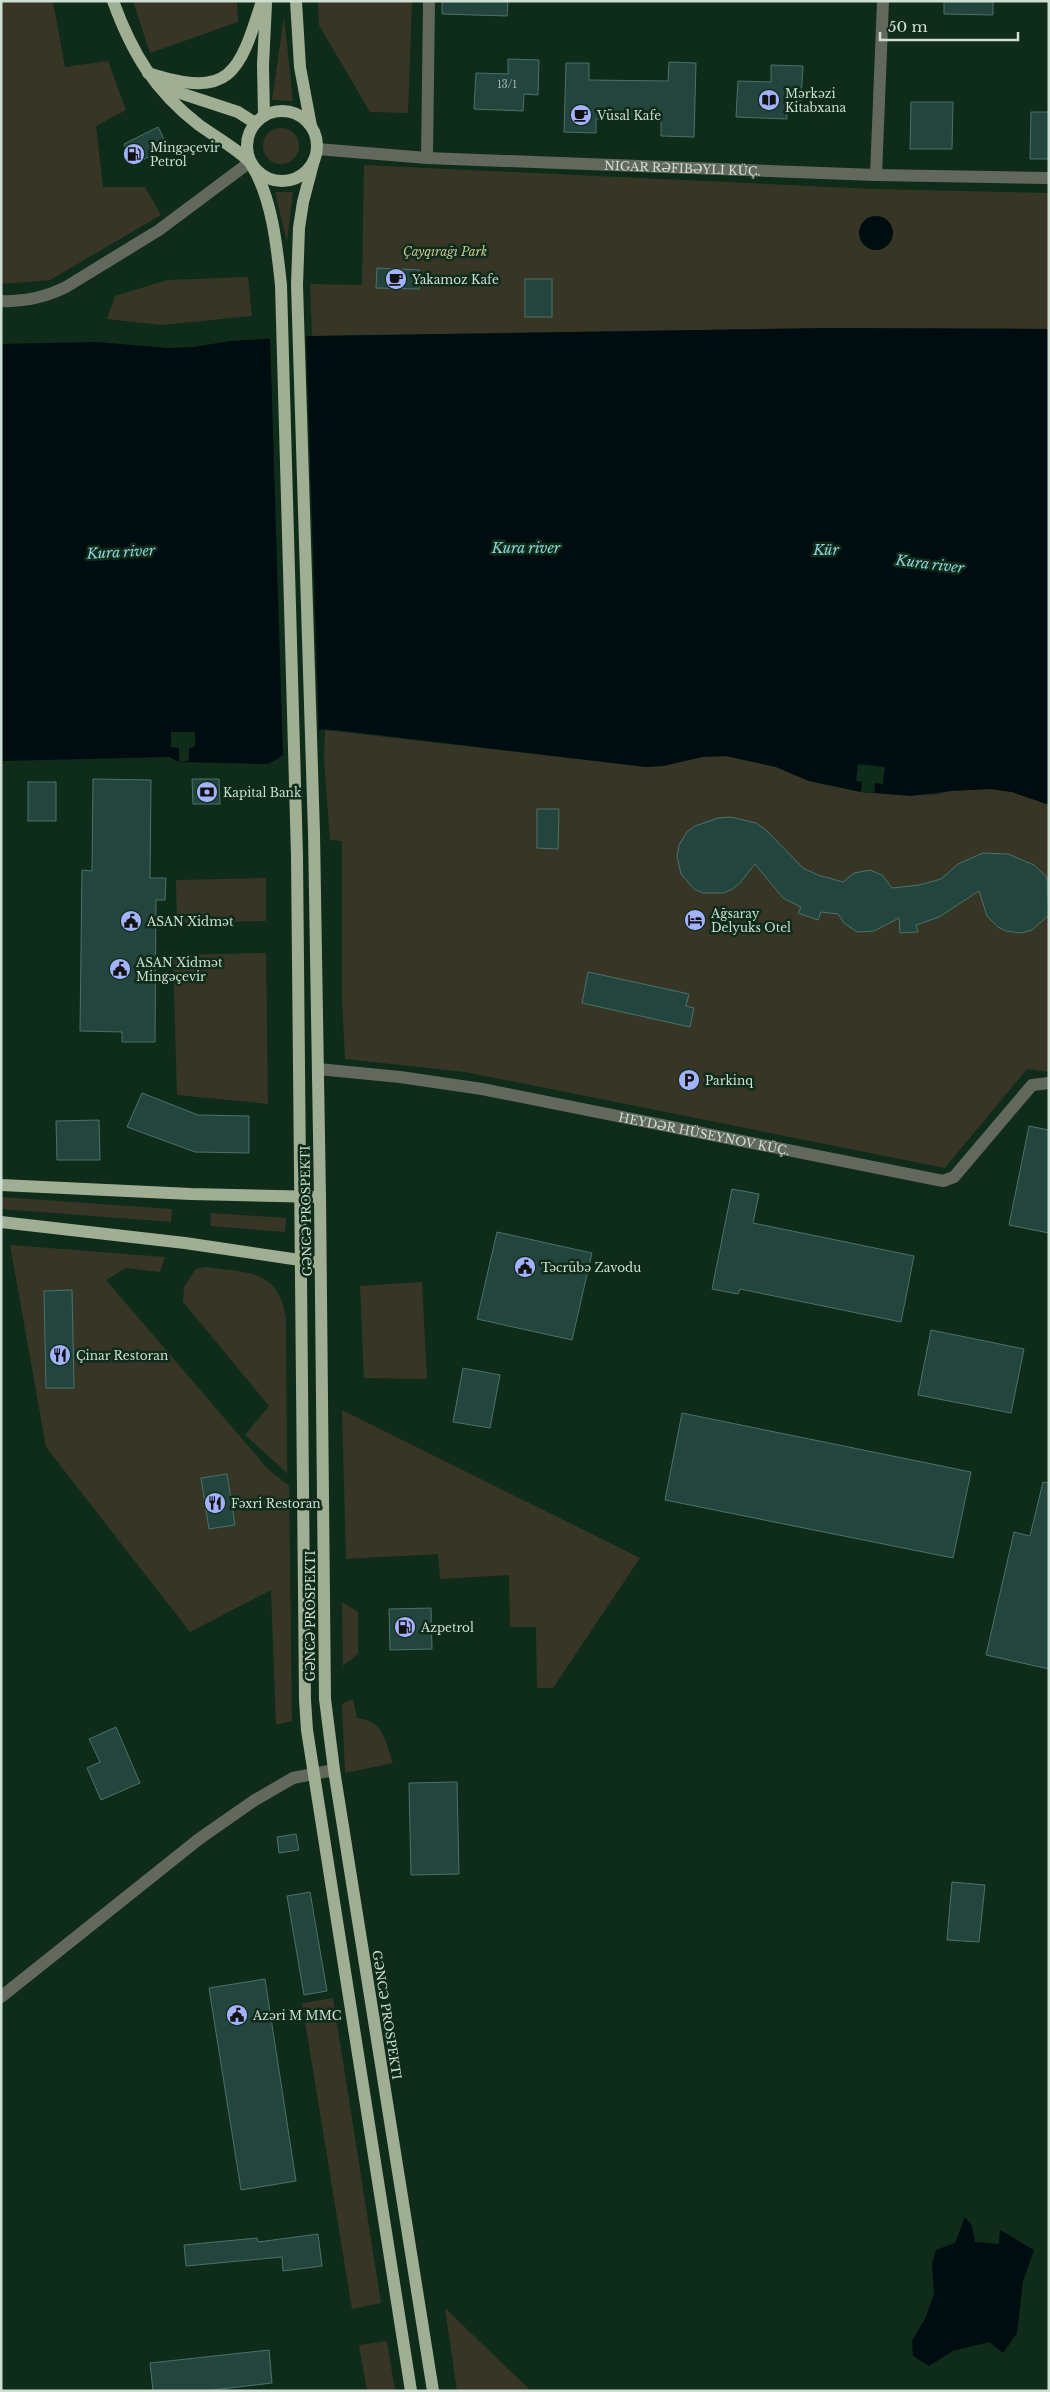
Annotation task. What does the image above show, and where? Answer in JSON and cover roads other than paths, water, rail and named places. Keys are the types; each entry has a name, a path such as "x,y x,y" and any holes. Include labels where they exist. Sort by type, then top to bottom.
{"main road":[{"path":"113,1 126,38 147,72 174,102 196,122 250,162 257,172 266,178 277,181 299,177 308,170 316,155 316,137 311,126 300,67 296,1"},
{"path":"147,72 183,82 207,83 221,79 231,73 240,61 262,1"},
{"path":"250,162 247,142 260,119 266,1"},
{"path":"147,72 176,92 260,119 273,112 294,113 304,118 311,126"},
{"name":"GƏNCƏ PROSPEKTI","path":"316,155 303,202 299,228 296,285 314,833 325,1699 334,1770 433,2391"},
{"name":"GƏNCƏ PROSPEKTI","path":"250,162 267,202 282,285 296,834 305,1700 307,1730 411,2391"},
{"path":"1,1184 320,1197"},
{"path":"1,1222 185,1243 320,1263"}],"street":[{"path":"427,158 429,1"},
{"path":"876,175 883,1"},
{"name":"NIGAR RƏFIBƏYLI KÜÇ.","path":"316,155 876,175 1049,178"},
{"path":"1,301 27,300 52,294 66,287 159,230 250,162"},
{"name":"HEYDƏR HÜSEYNOV KÜÇ.","path":"318,1069 400,1077 482,1089 943,1181 954,1177 1032,1085 1049,1083"},
{"path":"1,1997 206,1834 281,1783 314,1773 334,1770"}],"water":[{"path":"876,216 888,221 893,233 888,245 876,250 864,245 859,233 864,221"},
{"name":"Kür","path":"830,328 1049,329 1049,805 1012,792 990,789 911,796 861,792 809,781 776,767 726,756 702,757 663,766 646,767 336,730 320,730 313,733 299,741 281,757 267,764 179,762 169,757 1,761 1,344 97,342 167,348 193,347 231,341 312,336"},
{"path":"965,2217 972,2226 975,2242 999,2244 1000,2230 1034,2250 1023,2281 1017,2333 1003,2353 989,2342 953,2351 929,2366 913,2356 912,2341 926,2317 934,2293 932,2264 936,2250 955,2243"}],"place":[{"name":"Mərkəzi Kitabxana","path":"769,100"},
{"name":"Vüsal Kafe","path":"581,115"},
{"name":"Mingəçevir Petrol","path":"134,154"},
{"name":"Yakamoz Kafe","path":"396,279"},
{"name":"Kapital Bank","path":"207,792"},
{"name":"Ağsaray Delyuks Otel","path":"695,920"},
{"name":"ASAN Xidmət","path":"131,921"},
{"name":"ASAN Xidmət Mingəçevir","path":"120,969"},
{"name":"Parkinq","path":"689,1080"},
{"name":"Təcrübə Zavodu","path":"525,1267"},
{"name":"Çinar Restoran","path":"60,1355"},
{"name":"Fəxri Restoran","path":"215,1503"},
{"name":"Azpetrol","path":"405,1627"},
{"name":"Azəri M MMC","path":"237,2015"}],"park label":[{"name":"Çayqırağı Park","path":"445,251"}],"water label":[{"name":"Kura river","path":"526,548"},
{"name":"Kura river","path":"121,552"},
{"name":"Kura river","path":"930,564"}]}
